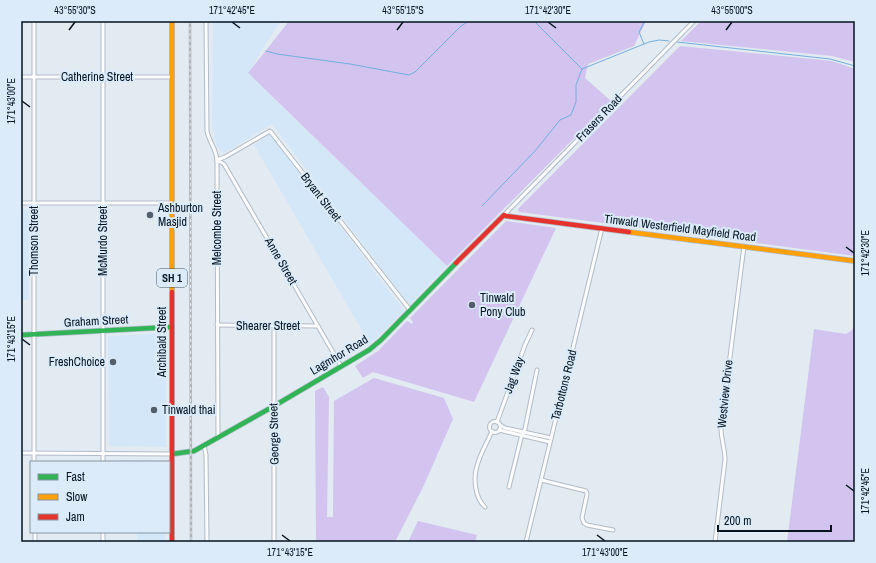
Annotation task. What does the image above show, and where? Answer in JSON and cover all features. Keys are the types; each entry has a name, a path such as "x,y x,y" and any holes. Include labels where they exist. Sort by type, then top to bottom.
{"main road":[{"name":"Archibald Street","path":"172,21 172,542"},
{"name":"Tinwald Westerfield Mayfield Road","path":"504,215 855,261"},
{"name":"Lagmhor Road","path":"172,454 191,452 218,438 375,346 504,215"},
{"name":"Graham Street","path":"21,335 172,327"}],"street":[{"name":"Thomson Street","path":"34,21 34,461"},
{"name":"McMurdo Street","path":"103,21 103,461"},
{"name":"Melcombe Street","path":"206,21 206,125 208,136 215,149 217,160 218,438"},
{"name":"Frasers Road","path":"504,215 694,21"},
{"name":"Catherine Street","path":"21,77 172,77"},
{"name":"Bryant Street","path":"217,160 225,157 270,131 410,310"},
{"name":"Anne Street","path":"217,160 224,164 341,366"},
{"path":"21,203 172,203"},
{"name":"Tarbottons Road","path":"526,542 602,228"},
{"name":"Westview Drive","path":"715,542 725,460 725,451 720,428 744,246"},
{"name":"George Street","path":"274,325 274,542"},
{"name":"Shearer Street","path":"217,326 318,326"},
{"name":"Jag Way","path":"497,422 525,345 532,330"},
{"path":"510,487 525,429 537,370"},
{"path":"485,507 481,504 479,499 475,474 480,457 492,431 490,425 497,422 505,428 551,440"},
{"path":"499,430 500,425"},
{"path":"492,431 496,432 499,430 522,436 551,440"},
{"path":"204,445 206,455 207,542"},
{"path":"21,453 172,454"},
{"path":"541,480 586,491 588,494 582,518 583,521 587,525 613,530"}],"shaded area":[{"path":"213,21 281,21 248,74 447,266 409,305 272,124 224,153 217,147 212,125"},
{"path":"289,21 646,21 634,46 588,64 585,78 611,101 447,266 248,73"},
{"path":"701,21 855,21 855,62 832,56 681,41"},
{"path":"680,46 832,61 855,69 855,256 518,211 518,209"},
{"path":"271,134 404,311 370,344 254,145"},
{"path":"21,209 27,209 29,211 28,300 21,300"},
{"name":"Tinwald Pony Club","path":"506,221 556,228 474,402 373,372 363,378 355,366 378,351 407,321 412,324 413,322 410,318"},
{"path":"855,326 855,542 787,542 814,329 846,334"},
{"path":"166,333 166,447 109,446 108,337"},
{"path":"374,378 444,398 453,419 424,485 395,542 316,542 315,391 323,387 329,397 327,517 333,517 334,401"},
{"path":"108,460 165,460 165,461"},
{"path":"418,521 477,535 475,542 408,542"},
{"path":"137,533 165,533 165,542 137,542"}],"waterway":[{"path":"266,51 409,75 415,72 461,26 469,21"},
{"path":"534,21 582,69 649,42 659,40 669,41"},
{"path":"644,44 639,32 645,21"},
{"path":"677,42 830,59 855,66"},
{"path":"482,206 535,151 560,120 571,115 576,102 576,85 582,69"}],"railway":[{"path":"190,21 191,542"}],"traffic: fast":[{"path":"172,454 194,451 369,350 381,340 456,263"},
{"path":"21,335 172,327"}],"traffic: slow":[{"path":"172,21 172,292"},
{"path":"629,232 855,261"}],"traffic: jam":[{"path":"456,263 504,215 629,232"},
{"path":"172,292 172,542"}],"place":[{"name":"Ashburton Masjid","path":"150,215"},
{"name":"Tinwald Pony Club","path":"472,305"},
{"name":"FreshChoice","path":"113,362"},
{"name":"Tinwald thai","path":"154,410"}]}
